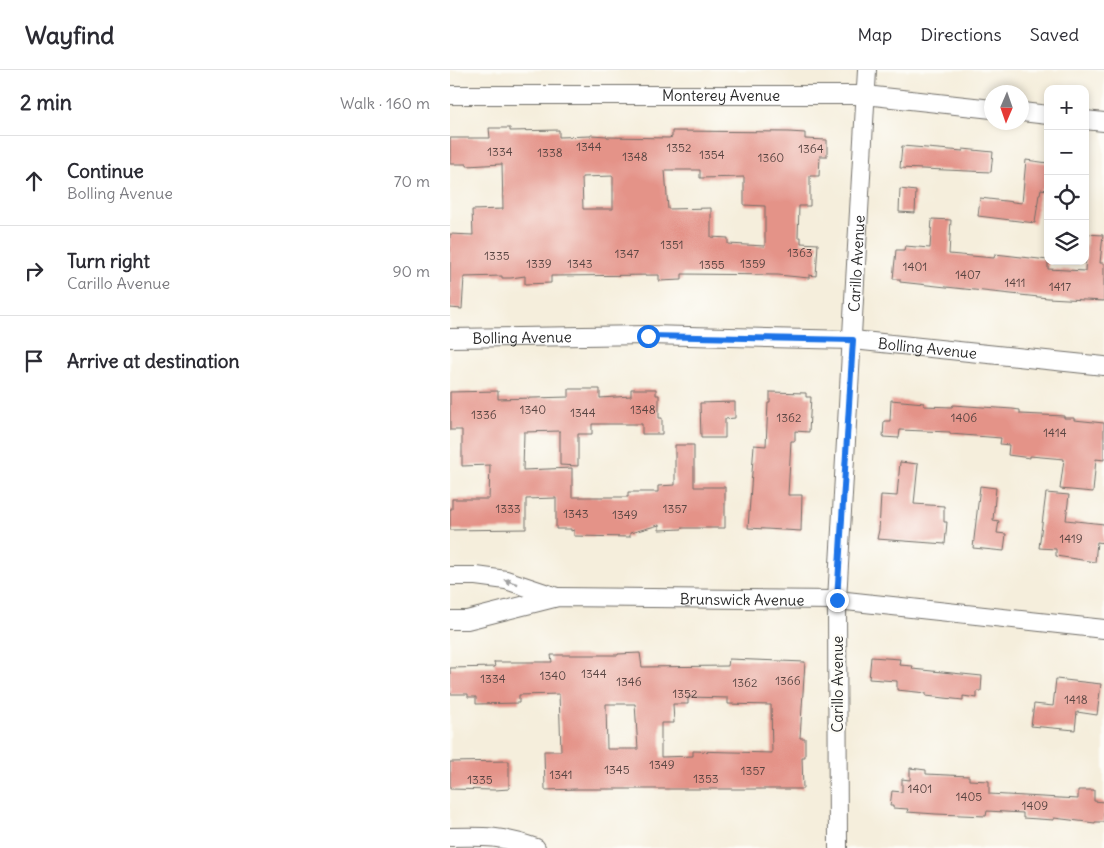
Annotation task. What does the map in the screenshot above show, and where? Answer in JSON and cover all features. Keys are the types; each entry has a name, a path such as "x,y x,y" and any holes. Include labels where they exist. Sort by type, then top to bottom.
{"street":[{"name":"Carillo Avenue","path":"838,848 837,600 867,70"},
{"name":"Monterey Avenue","path":"450,95 865,95 984,108"},
{"path":"1029,113 1044,115"},
{"path":"1089,120 1104,122"},
{"name":"Bolling Avenue","path":"450,338 648,336 853,340 1104,366"},
{"name":"Brunswick Avenue","path":"450,576 476,576 506,580 558,597"},
{"name":"Brunswick Avenue","path":"450,620 467,620 558,597 837,600 1104,629"},
{"path":"450,837 492,836 536,848"}],"building":[{"path":"489,128 510,128 510,131 559,130 559,137 591,135 669,138 672,137 672,131 789,132 805,133 805,139 827,140 827,156 820,156 819,176 810,176 810,206 799,206 798,237 801,237 801,243 818,244 816,276 809,275 809,278 778,275 682,274 682,280 659,281 659,275 551,276 551,283 525,284 525,276 511,278 502,278 502,276 464,277 462,309 450,308 450,234 473,235 472,210 503,209 502,164 467,166 467,164 450,164 450,138 490,138","holes":["665,170 700,170 700,178 744,177 744,205 765,206 765,246 728,244 728,238 711,237 711,208 668,209","613,176 613,209 583,209 582,177"]},
{"path":"902,146 993,152 991,172 900,168"},
{"path":"1026,160 1044,162 1044,189 1041,189 1039,194 1035,223 978,216 980,198 1022,203"},
{"path":"900,189 916,191 915,213 899,212"},
{"path":"932,219 951,220 949,254 994,258 995,254 1044,260 1044,265 1048,265 1048,269 1085,271 1085,265 1089,265 1089,234 1103,235 1100,263 1104,263 1104,301 1048,298 900,282 900,279 893,279 896,250 904,250 905,246 930,248"},
{"path":"569,389 600,389 600,398 631,396 631,389 656,389 656,395 659,395 659,418 662,418 662,434 642,434 642,424 592,424 592,434 578,434 578,466 560,465 560,431 524,432 523,470 572,468 572,497 628,497 628,492 658,492 658,486 675,485 675,445 694,445 694,487 725,487 725,528 659,530 659,525 630,533 630,537 574,536 574,530 556,529 556,498 526,499 526,529 450,530 452,499 489,499 490,465 462,466 462,430 450,430 450,392 498,391 498,399 569,397"},
{"path":"770,392 806,393 806,397 811,397 809,432 795,431 795,441 791,441 788,495 802,495 801,531 748,528 754,445 766,446"},
{"path":"891,400 924,403 924,406 952,407 953,405 1012,409 1020,410 1020,414 1064,416 1064,418 1074,418 1074,420 1104,423 1104,460 1096,459 1093,492 1060,489 1064,459 1008,455 1009,445 1000,444 1001,438 950,434 950,432 900,430 899,438 883,437 884,421 890,421"},
{"path":"735,402 735,418 725,419 725,438 701,438 700,403"},
{"path":"900,462 918,464 914,504 944,506 944,522 947,522 945,544 877,539 881,495 897,496"},
{"path":"980,486 996,488 993,520 999,521 997,533 1006,534 1004,551 973,548"},
{"path":"1046,493 1069,495 1066,520 1104,524 1104,543 1097,542 1095,562 1056,556 1056,549 1039,548"},
{"path":"640,653 642,667 728,666 729,659 805,662 800,738 805,738 805,757 802,757 803,789 545,790 544,751 561,751 559,694 519,695 519,703 476,704 476,697 468,697 468,694 450,694 450,668 495,667 494,662 552,662 551,655","holes":["688,697 728,698 728,704 771,705 772,753 693,751 693,756 661,757 661,723 674,723 673,704 688,704","606,704 635,704 638,749 607,749"]},
{"path":"871,657 900,659 899,665 913,666 912,669 982,676 981,691 977,691 977,698 963,696 963,700 926,696 926,693 897,690 897,681 869,679"},
{"path":"1056,679 1101,684 1097,715 1077,712 1075,730 1031,726 1034,704 1053,706"},
{"path":"509,761 509,789 450,789 450,762"},
{"path":"910,768 926,770 926,774 969,776 969,780 989,781 989,794 1078,799 1078,790 1094,790 1094,801 1104,802 1104,822 1095,823 1054,818 1054,820 1023,818 1023,813 987,811 986,816 907,812 908,809 893,808 893,806 890,806 892,791 902,792 902,779 910,780"}],"route":[{"path":"648,336 853,340 837,600"}]}
